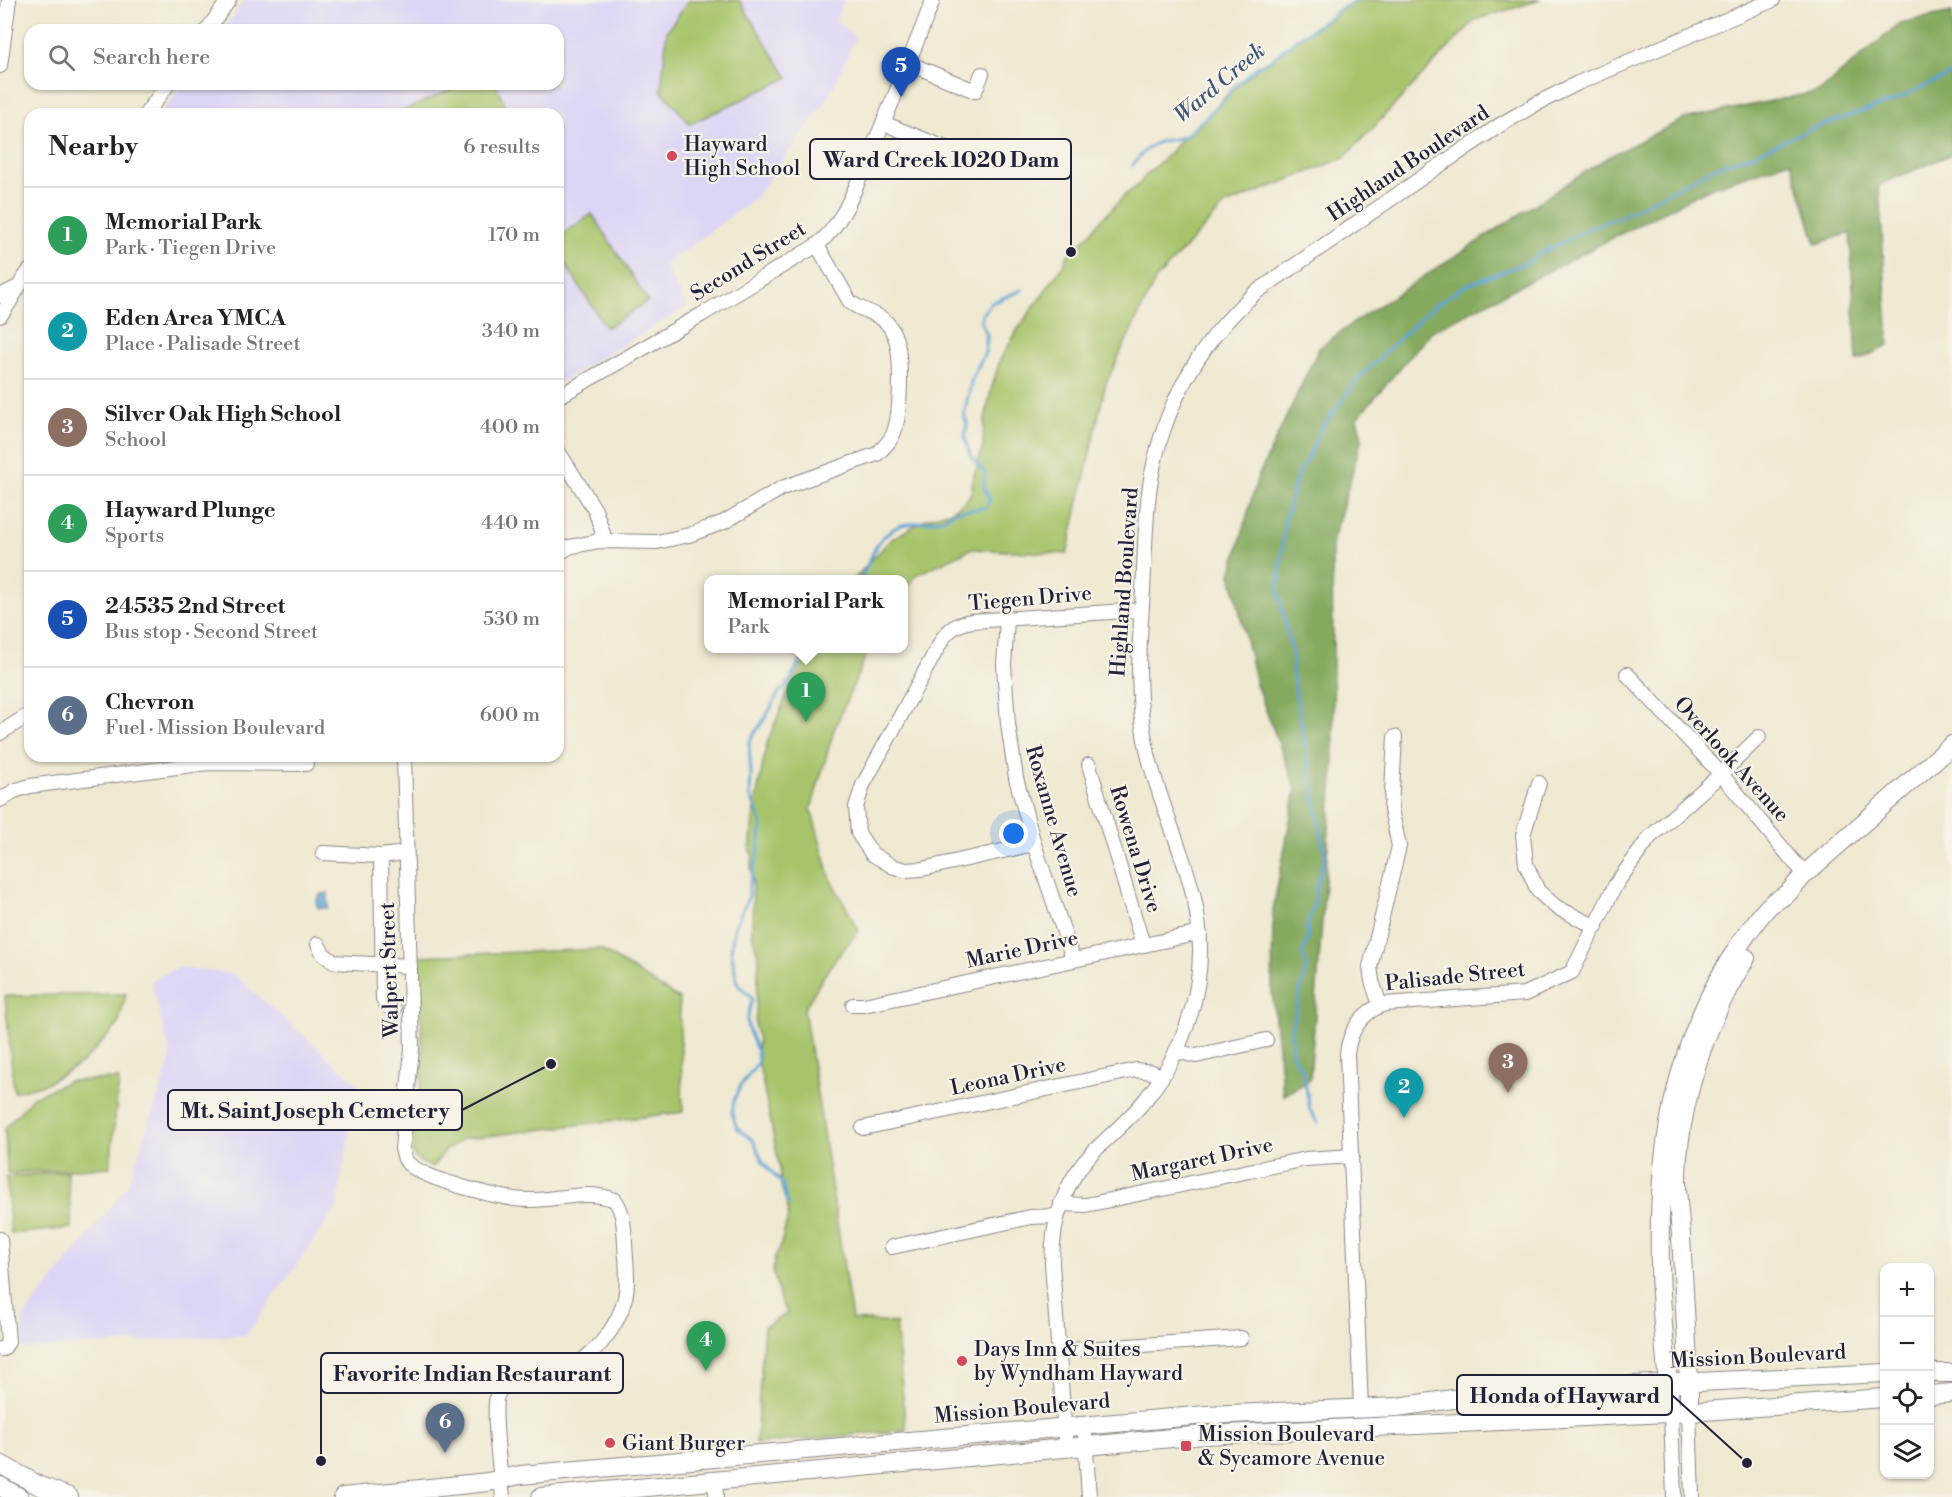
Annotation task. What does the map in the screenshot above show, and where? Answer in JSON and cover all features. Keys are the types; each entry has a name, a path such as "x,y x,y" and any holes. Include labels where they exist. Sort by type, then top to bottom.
{"main road":[{"path":"1680,1412 1668,1384 1659,1231 1663,1159 1673,1096 1690,1042 1706,1004 1725,969 1769,906 1787,894 1806,873 1952,745"},
{"path":"1680,1412 1689,1382 1677,1182 1684,1116 1705,1041 1721,1005 1739,969 1778,913 1787,894"},
{"name":"Mission Boulevard","path":"344,1497 502,1488 520,1475 1206,1415 1397,1407 1509,1391 1880,1372"},
{"path":"1934,1373 1952,1373"},
{"path":"1934,1395 1952,1393"},
{"name":"Mission Boulevard","path":"541,1497 715,1488 1204,1435 1680,1412 1880,1398"},
{"path":"0,1464 38,1485 69,1497"},
{"path":"0,1486 19,1497"}],"street":[{"path":"0,66 9,0"},
{"path":"211,24 229,0"},
{"name":"Second Street","path":"564,394 701,315 817,245 829,235 843,213 884,123 933,0"},
{"name":"Highland Boulevard","path":"1065,1449 1052,1264 1052,1245 1059,1210 1080,1167 1144,1102 1162,1077 1188,1022 1195,997 1200,957 1200,933 1193,887 1161,800 1143,732 1138,671 1150,485 1163,429 1176,397 1190,370 1212,338 1239,308 1273,279 1500,125 1578,83 1773,0"},
{"path":"908,63 975,91 982,74"},
{"path":"150,108 164,90"},
{"path":"884,123 955,152"},
{"path":"564,550 570,547 599,541 657,542 689,535 724,522 782,488 877,454 888,444 894,432 899,396 898,346 891,328 885,321 850,302 817,245"},
{"path":"0,316 14,297 5,292 24,275"},
{"path":"564,461 595,510 603,533 599,541"},
{"name":"Tiegen Drive","path":"1034,844 922,870 905,870 885,864 872,854 861,840 856,823 857,800 946,634 955,626 966,622 1141,610"},
{"name":"Roxanne Avenue","path":"1007,620 1004,665 1008,724 1016,778 1034,844 1073,959"},
{"name":"Overlook Avenue","path":"1627,674 1721,774 1795,863 1806,873"},
{"path":"0,733 24,718"},
{"path":"1380,1005 1370,967 1399,846 1391,809 1395,737"},
{"name":"Palisade Street","path":"1361,1408 1348,1046 1357,1024 1380,1005 1525,994 1572,972 1616,884 1650,837 1759,737"},
{"path":"0,800 14,791 30,786 194,762"},
{"path":"257,762 306,764"},
{"name":"Walpert Street","path":"404,762 412,1068 402,1149 407,1164 422,1174 506,1199 530,1200 600,1194 615,1200 622,1213 627,1282 620,1312 603,1341 580,1361 564,1371 512,1381 499,1392 495,1408 502,1488"},
{"name":"Rowena Drive","path":"1089,765 1143,945"},
{"path":"1539,783 1523,836 1526,864 1538,891 1556,907 1596,927"},
{"path":"323,853 381,856 405,853"},
{"path":"381,856 383,999 388,1007 394,1008"},
{"name":"Marie Drive","path":"853,1005 864,1005 1200,933"},
{"path":"318,944 323,954 334,962 410,966"},
{"path":"1176,1051 1196,1056 1266,1040"},
{"name":"Leona Drive","path":"863,1128 1136,1070 1153,1072 1162,1077"},
{"name":"Margaret Drive","path":"892,1247 1306,1159 1352,1156"},
{"path":"0,1239 8,1342 2,1349"},
{"path":"1058,1351 1241,1338"},
{"path":"1674,1497 1680,1412"},
{"path":"1680,1412 1692,1497"},
{"path":"1085,1426 1089,1497"}],"shaded area":[{"name":"Hayward High School","path":"245,0 844,0 835,21 855,38 829,97 755,198 665,265 687,307 564,379 564,108 165,108 179,90 564,90 564,24 227,24"},
{"path":"177,967 233,974 358,1084 336,1210 246,1335 23,1349 23,1318 128,1185 171,1058 151,981"}],"green space":[{"path":"689,0 739,0 788,78 690,124 661,90 667,31"},
{"path":"1359,0 1540,0 1475,20 1344,158 1225,205 1156,279 1106,383 1067,554 971,549 916,575 908,588 908,575 858,575 890,540 926,519 951,511 965,502 971,493 983,446 984,424 991,390 1000,360 1068,255 1232,89 1254,72 1258,66 1271,60 1298,38 1333,16 1338,10"},
{"path":"1952,12 1952,154 1879,185 1889,345 1857,361 1850,233 1816,244 1791,161 1710,188 1432,331 1357,418 1362,438 1332,544 1334,764 1310,1080 1283,1096 1272,990 1273,909 1296,789 1256,684 1231,574 1257,479 1319,348 1360,318 1608,157 1684,119 1820,91 1900,23"},
{"path":"450,90 499,90 506,108 409,108"},
{"path":"592,214 648,301 606,328 564,262 564,233"},
{"path":"808,653 867,653 834,730 811,809 831,880 859,930 828,969 804,1009 852,1320 896,1323 906,1430 756,1444 764,1327 788,1313 781,1303 773,1271 775,1256 780,1248 788,1217 788,1209 781,1186 780,1169 757,1054 758,1040 755,1027 759,959 752,934 751,867 753,855 750,851 754,810 767,743 789,689"},
{"path":"600,949 679,999 683,1112 463,1139 444,1152 433,1167 419,1161 413,1155 411,1141 421,1092 419,956"},
{"path":"126,994 118,1025 82,1063 45,1084 14,1092 5,996"},
{"path":"119,1079 110,1167 7,1173 5,1128 33,1097 69,1081"},
{"path":"67,1171 72,1228 11,1234 6,1177"}],"water":[{"path":"328,893 328,908 318,908 316,902 321,894"}],"waterway":[{"name":"Ward Creek","path":"1132,166 1151,146 1187,135 1258,66 1271,60 1298,38 1333,16 1338,10 1358,0"},
{"path":"1318,1123 1310,1110 1303,1071 1292,1054 1291,1029 1307,965 1302,953 1308,939 1307,926 1325,855 1292,670 1293,658 1278,590 1285,519 1298,475 1320,430 1359,378 1429,310 1464,286 1528,262 1594,226 1620,217 1718,166 1755,154 1808,130 1896,100 1952,73"},
{"name":"Ward Creek","path":"862,575 877,545 895,528 901,525 943,519 955,511 985,508 990,500 984,488 985,473 971,456 965,438 967,423 964,415 972,378 985,353 987,336 981,323 982,315 991,303 1022,290"},
{"name":"Ward Creek","path":"789,1204 786,1201 783,1185 763,1162 754,1141 737,1128 732,1114 734,1100 741,1085 758,1063 757,1051 747,1019 752,1000 737,982 731,950 734,929 749,896 762,824 750,795 749,743 780,691 790,680 804,653"}],"place":[{"name":"24535 2nd Street","path":"901,97"},
{"name":"Hayward High School","path":"672,156"},
{"name":"Ward Creek 1020 Dam","path":"1071,252"},
{"name":"Memorial Park","path":"806,722"},
{"name":"Mt. Saint Joseph Cemetery","path":"551,1064"},
{"name":"Silver Oak High School","path":"1508,1093"},
{"name":"Eden Area YMCA","path":"1404,1118"},
{"name":"Days Inn & Suites by Wyndham Hayward","path":"962,1361"},
{"name":"Hayward Plunge","path":"706,1371"},
{"name":"Giant Burger","path":"610,1443"},
{"name":"Mission Boulevard & Sycamore Avenue","path":"1186,1446"},
{"name":"Chevron","path":"445,1453"},
{"name":"Favorite Indian Restaurant","path":"321,1461"},
{"name":"Honda of Hayward","path":"1747,1463"}]}
